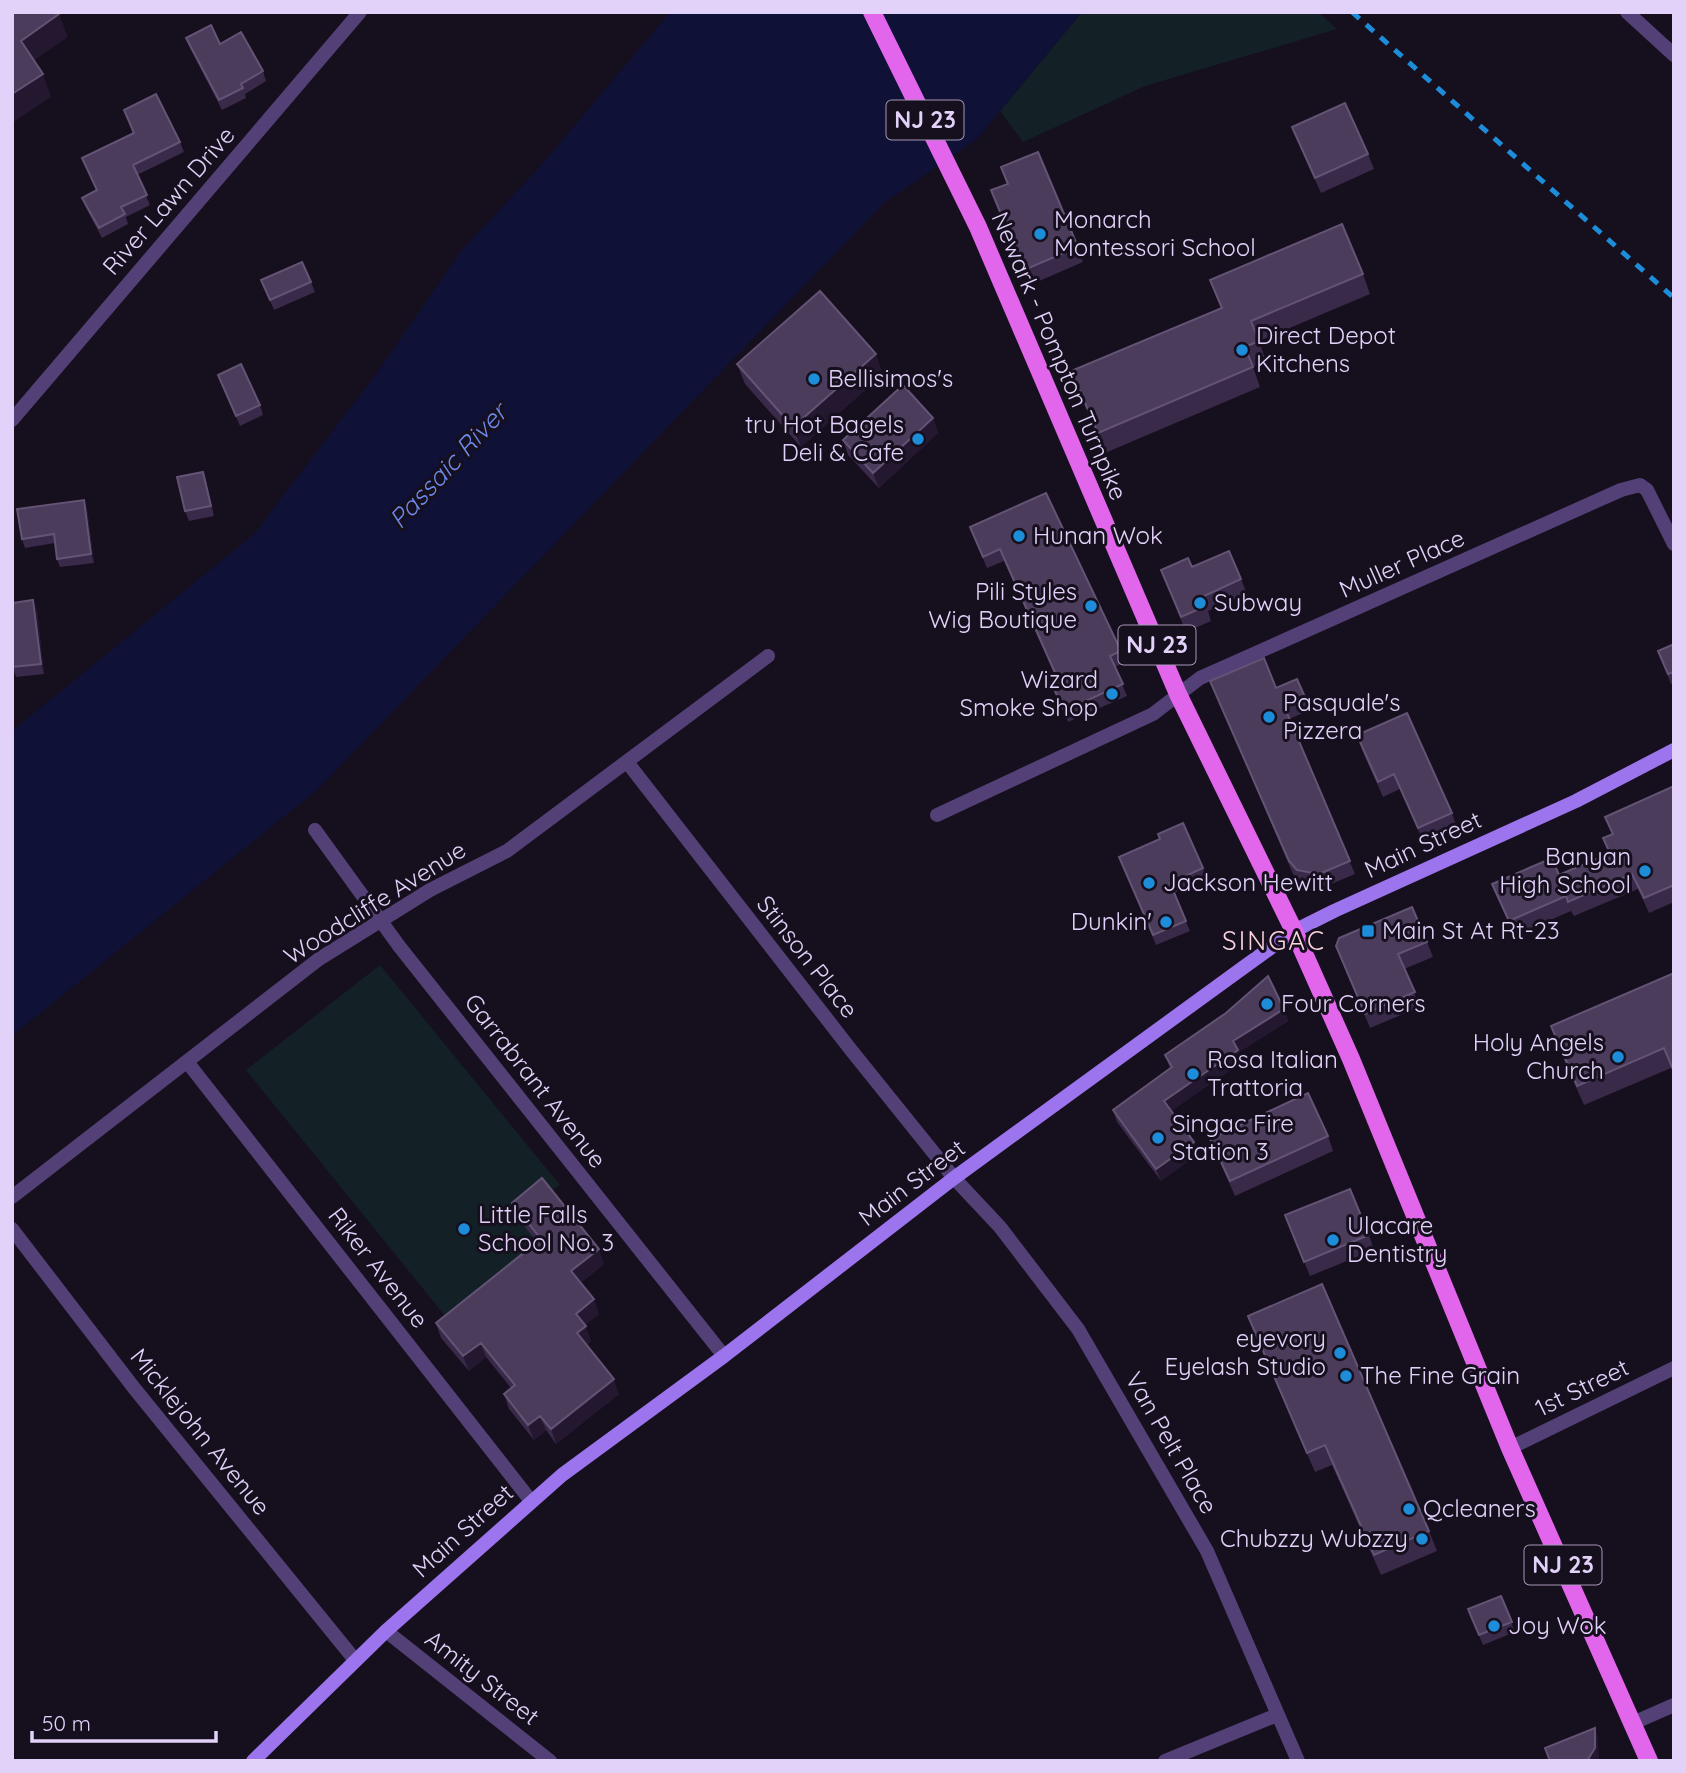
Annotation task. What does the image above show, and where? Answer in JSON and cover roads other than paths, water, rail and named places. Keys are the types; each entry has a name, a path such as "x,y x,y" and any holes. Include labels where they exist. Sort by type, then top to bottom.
{"main road":[{"name":"Newark - Pompton Turnpike","path":"872,12 978,227 1178,694 1294,932 1351,1059 1510,1448 1649,1761"},
{"name":"Main Street","path":"253,1761 386,1631 562,1475 724,1356 954,1178 1294,932 1576,801 1674,750"}],"street":[{"name":"River Lawn Drive","path":"12,419 360,12"},
{"path":"1627,12 1674,55"},
{"name":"Muller Place","path":"937,815 1153,714 1200,678 1587,505 1640,485 1647,490 1674,544"},
{"name":"Woodcliffe Avenue","path":"12,1197 319,959 430,890 507,851 768,656"},
{"name":"Stinson Place","path":"627,762 954,1178"},
{"name":"Garrabrant Avenue","path":"315,830 381,921 724,1356"},
{"name":"Riker Avenue","path":"188,1063 531,1501"},
{"name":"Van Pelt Place","path":"954,1178 1000,1227 1078,1329 1207,1551 1298,1761"},
{"name":"Micklejohn Avenue","path":"12,1228 134,1388 355,1661"},
{"name":"1st Street","path":"1510,1448 1674,1368"},
{"name":"Amity Street","path":"386,1631 550,1761"},
{"path":"1633,1723 1674,1705"},
{"path":"1165,1761 1278,1715"}],"water":[{"name":"Passaic River","path":"670,12 1082,12 977,139 884,203 317,790 12,1036 12,731 254,534 376,374 461,251 543,163"}],"railway":[{"path":"1352,12 1674,298"}],"place":[{"name":"Monarch Montessori School","path":"1040,234"},
{"name":"Direct Depot Kitchens","path":"1242,350"},
{"name":"Bellisimos's","path":"814,379"},
{"name":"tru Hot Bagels Deli & Cafe","path":"918,439"},
{"name":"Hunan Wok","path":"1019,536"},
{"name":"Subway","path":"1200,603"},
{"name":"Pili Styles Wig Boutique","path":"1091,606"},
{"name":"Wizard Smoke Shop","path":"1112,694"},
{"name":"Pasquale's Pizzera","path":"1269,717"},
{"name":"Banyan High School","path":"1645,871"},
{"name":"Jackson Hewitt","path":"1149,883"},
{"name":"Dunkin'","path":"1166,922"},
{"name":"Main St At Rt-23","path":"1368,931"},
{"name":"Four Corners","path":"1267,1004"},
{"name":"Holy Angels Church","path":"1618,1057"},
{"name":"Rosa Italian Trattoria","path":"1193,1074"},
{"name":"Singac Fire Station 3","path":"1158,1138"},
{"name":"Little Falls School No. 3","path":"464,1229"},
{"name":"Ulacare Dentistry","path":"1333,1240"},
{"name":"eyevory Eyelash Studio","path":"1340,1353"},
{"name":"The Fine Grain","path":"1346,1376"},
{"name":"Qcleaners","path":"1409,1509"},
{"name":"Chubzzy Wubzzy","path":"1422,1539"},
{"name":"Joy Wok","path":"1494,1626"}],"district":[{"name":"SINGAC","path":"1274,941"}]}
